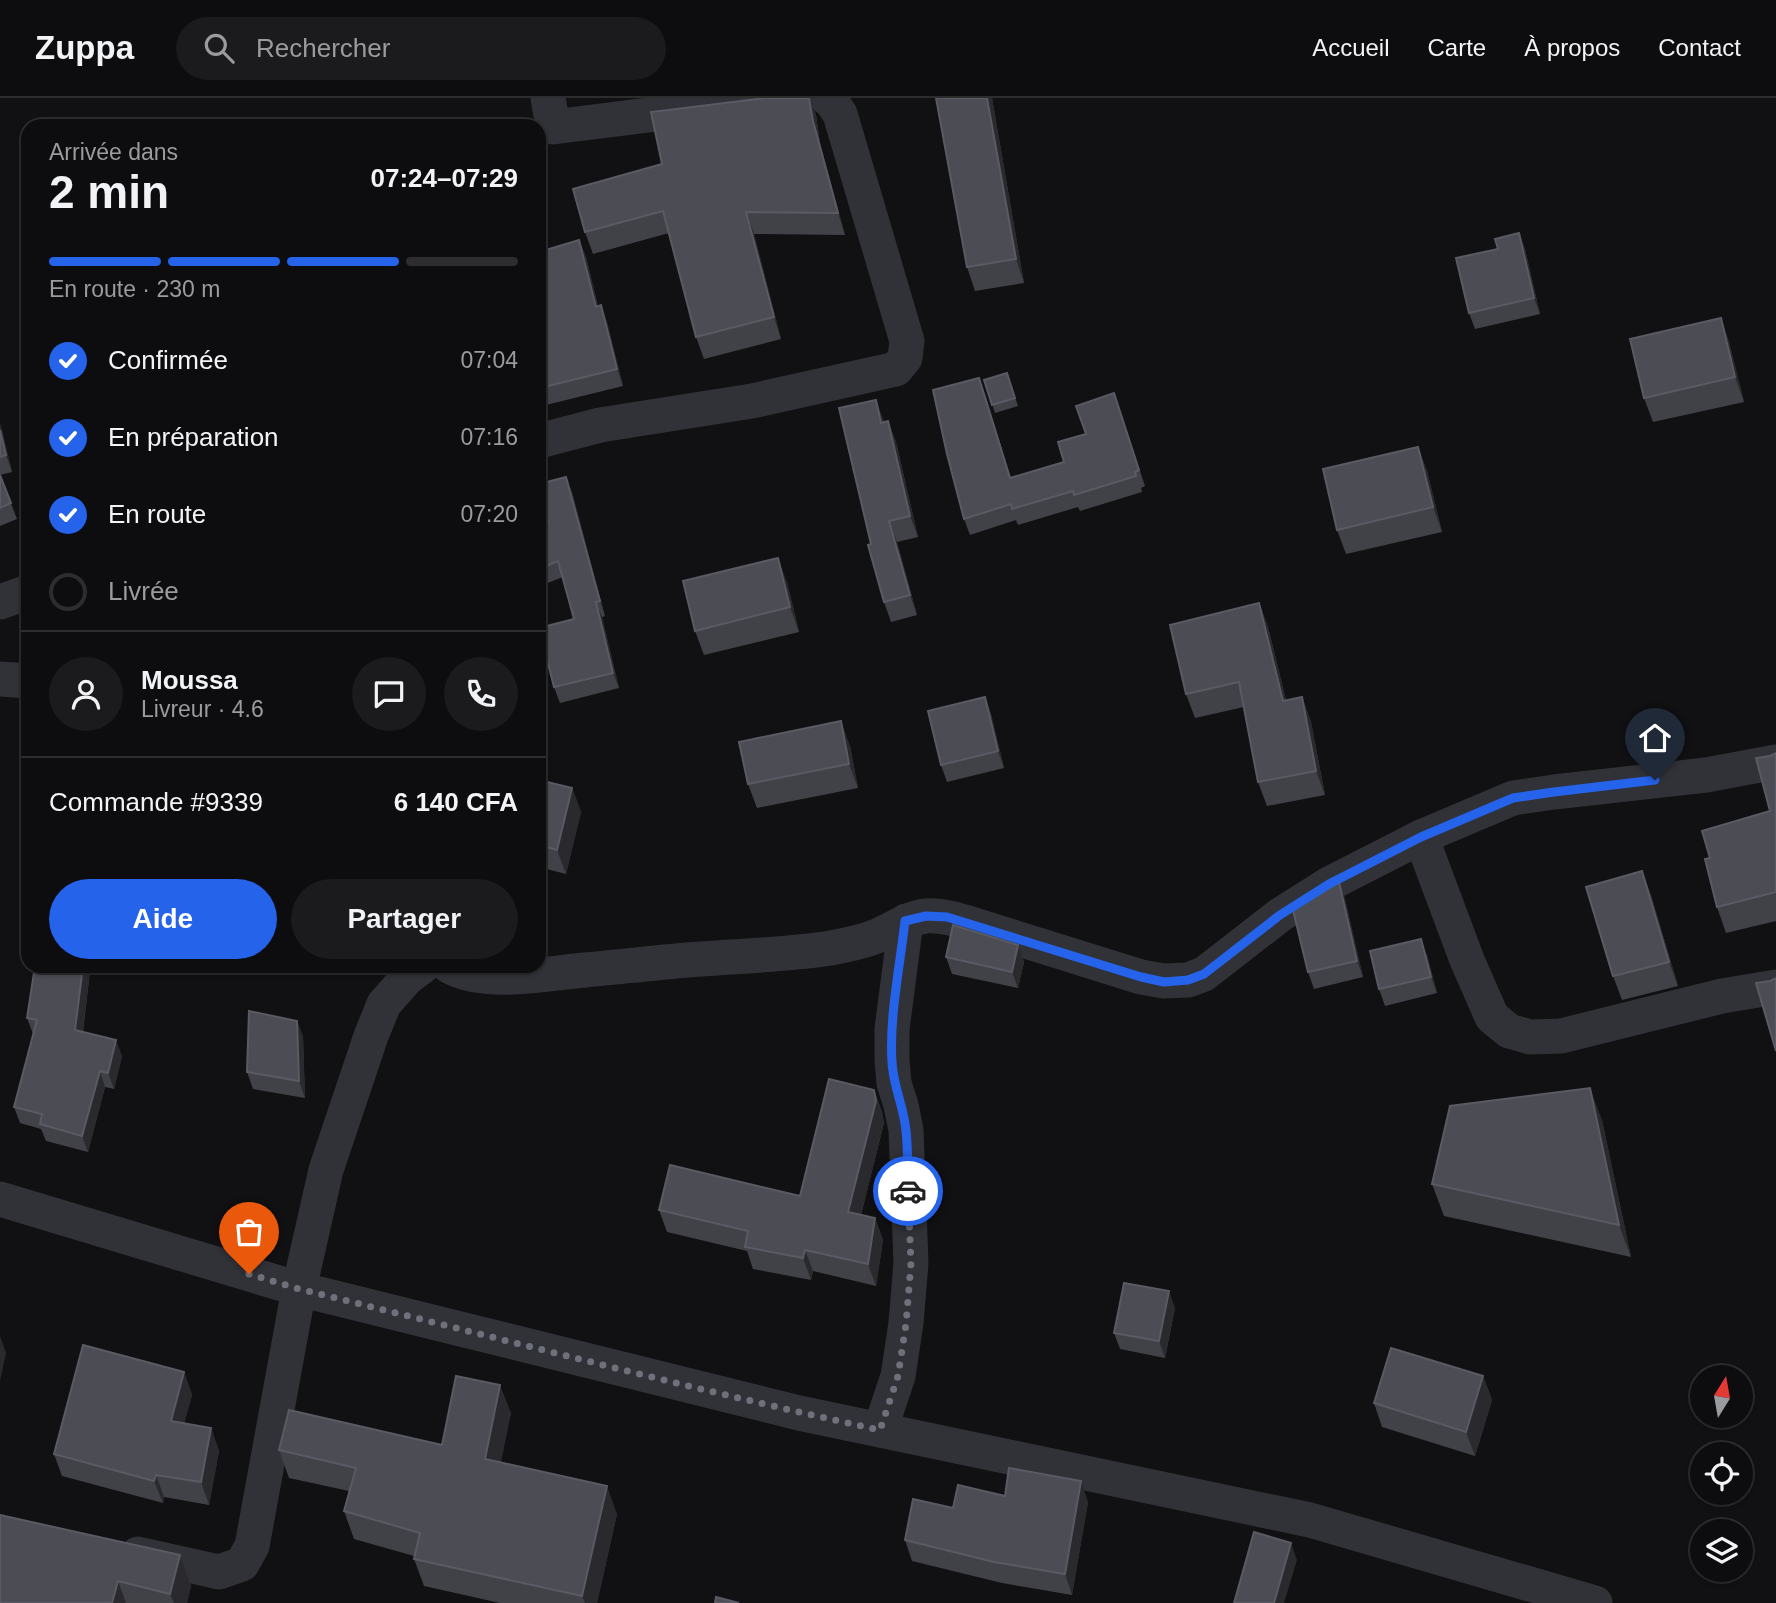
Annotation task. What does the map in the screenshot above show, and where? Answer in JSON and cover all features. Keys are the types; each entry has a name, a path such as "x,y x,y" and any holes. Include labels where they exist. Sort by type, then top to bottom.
{"street":[{"path":"548,98 553,127 784,98"},
{"path":"546,439 600,425 752,401 896,369 905,358 906,341 840,114 827,98"},
{"path":"0,602 21,594"},
{"path":"0,679 21,680"},
{"path":"469,973 482,976 526,976 831,948 859,943 905,921 926,916 947,917 1141,977 1164,982 1188,980 1204,974 1280,915 1329,884 1421,837 1513,798 1706,775 1776,762"},
{"path":"1421,837 1467,960 1492,1017 1509,1031 1531,1037 1561,1036 1722,996 1776,987"},
{"path":"880,1430 898,1376 911,1263 906,1130 891,1060 892,1029 905,921"},
{"path":"112,1548 219,1572 242,1564 252,1546 299,1289 326,1170 384,1004 414,973"},
{"path":"0,1199 299,1289 799,1413 1310,1520 1595,1603"}],"building":[{"path":"765,98 809,98 838,213 746,212 774,317 696,337 663,211 585,232 573,189 662,164 651,112"},
{"path":"936,98 987,98 1016,259 967,267"},
{"path":"1519,233 1534,298 1469,313 1456,258 1498,249 1495,239"},
{"path":"579,240 596,307 601,305 617,369 546,387 546,250"},
{"path":"1721,318 1735,377 1644,398 1630,339"},
{"path":"1007,373 1015,398 992,405 984,380"},
{"path":"979,378 1010,478 1064,462 1058,442 1086,434 1076,406 1114,393 1139,470 1135,472 1136,476 1074,495 1073,491 1012,509 1011,504 964,519 933,390"},
{"path":"876,400 881,423 888,421 910,516 889,521 910,595 884,602 868,545 871,544 839,408"},
{"path":"0,430 6,455 0,457"},
{"path":"1418,447 1433,507 1337,530 1323,469"},
{"path":"0,475 11,503 0,508"},
{"path":"566,477 600,601 596,602 613,673 554,687 546,656 546,626 574,619 558,561 546,566 546,482"},
{"path":"778,558 790,607 695,631 683,581"},
{"path":"1259,603 1283,701 1302,697 1316,771 1258,782 1239,682 1186,694 1170,625"},
{"path":"985,697 998,751 941,765 928,711"},
{"path":"841,721 849,764 748,784 739,742"},
{"path":"1776,753 1776,892 1717,907 1705,859 1710,858 1702,831 1770,811 1756,758"},
{"path":"546,782 572,788 557,850 546,847"},
{"path":"1642,871 1669,962 1613,976 1586,887"},
{"path":"1339,882 1357,961 1308,972 1293,910"},
{"path":"953,925 1018,945 1012,972 946,957"},
{"path":"1421,939 1431,977 1379,989 1370,951"},
{"path":"34,973 82,973 75,1030 116,1040 108,1073 100,1071 82,1136 40,1124 42,1114 14,1107 37,1020 27,1018"},
{"path":"1776,978 1776,1051 1756,983"},
{"path":"249,1011 297,1021 299,1081 247,1072"},
{"path":"829,1079 874,1090 876,1101 848,1212 875,1218 868,1264 805,1250 803,1258 745,1247 748,1231 659,1210 670,1165 800,1196"},
{"path":"1590,1088 1619,1225 1432,1184 1450,1106"},
{"path":"1124,1283 1169,1291 1159,1341 1114,1333"},
{"path":"83,1345 184,1372 171,1421 211,1428 201,1482 156,1475 154,1481 54,1454"},
{"path":"1391,1348 1483,1376 1466,1432 1374,1403"},
{"path":"456,1376 500,1385 485,1459 607,1486 582,1596 414,1559 420,1533 344,1511 356,1468 279,1450 289,1410 442,1445"},
{"path":"1009,1468 1081,1481 1065,1574 994,1562 905,1540 913,1499 953,1508 958,1485 1005,1496"},
{"path":"0,1515 180,1555 170,1594 118,1581 112,1603 0,1603"},
{"path":"1254,1532 1291,1543 1274,1603 1234,1603"},
{"path":"716,1597 739,1603 715,1603"}],"way so far":[{"path":"249,1274 299,1289 799,1413 880,1430 898,1376 906,1324 911,1263 908,1191"}],"route":[{"path":"908,1191 906,1130 891,1060 892,1029 905,921 926,916 947,917 1141,977 1164,982 1188,980 1204,974 1280,915 1329,884 1421,837 1479,812 1513,798 1655,780"}]}
